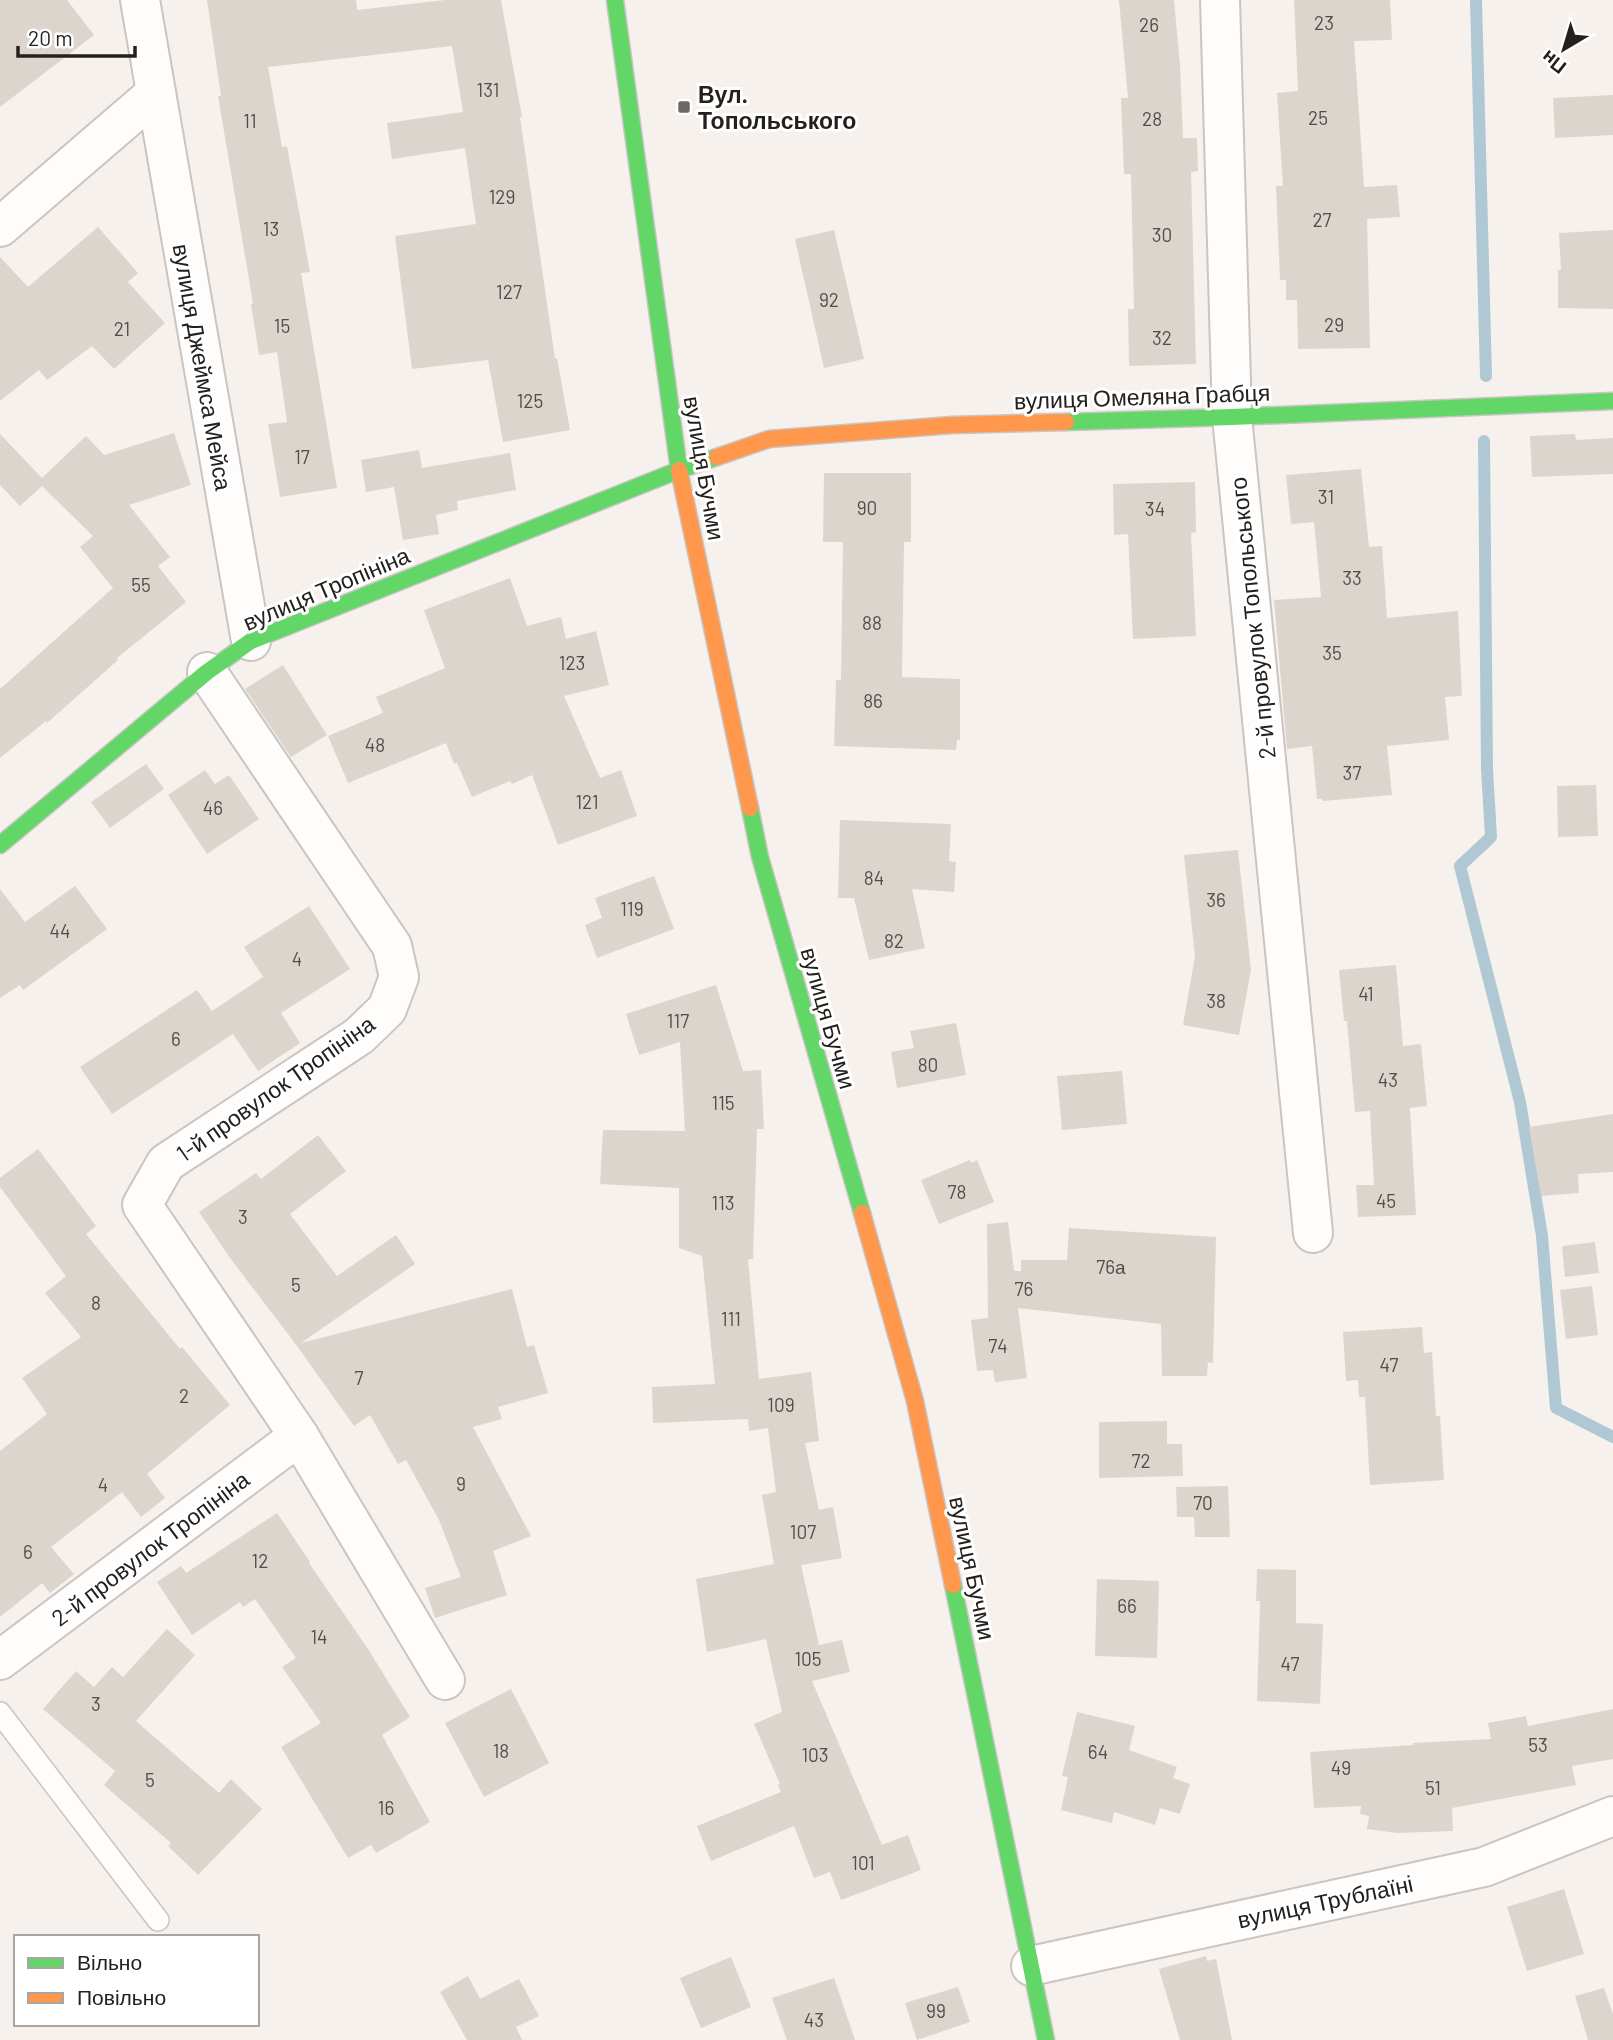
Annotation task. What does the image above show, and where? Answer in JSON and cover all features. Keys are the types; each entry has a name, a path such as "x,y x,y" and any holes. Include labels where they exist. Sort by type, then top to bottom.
{"street":[{"name":"вулиця Джеймса Мейса","path":"140,0 251,641"},
{"name":"вулиця Бучми","path":"615,0 679,470 760,857 915,1401 1046,2040"},
{"name":"2-й провулок Топольського","path":"1220,0 1232,417 1313,1233"},
{"path":"0,228 156,93"},
{"name":"вулиця Омеляна Грабця","path":"679,470 768,439 952,425 1232,417 1613,401"},
{"name":"вулиця Тропініна","path":"0,845 207,672 251,641 679,470"},
{"name":"1-й провулок Тропініна","path":"207,672 392,946 399,977 387,1009 359,1036 166,1163 142,1205 299,1436 445,1680"},
{"name":"2-й провулок Тропініна","path":"0,1660 299,1436"},
{"name":"вулиця Трублаїні","path":"1031,1966 1484,1867 1613,1816"}],"lane":[{"path":"0,1713 158,1920"}],"building":[{"path":"0,0 67,0 94,35 0,107"},
{"path":"207,0 356,0 357,10 445,0 501,0 522,117 555,359 557,358 570,430 503,442 488,360 412,369 395,236 476,224 465,148 392,159 387,123 463,112 452,46 268,67 282,147 287,146 310,272 301,273 337,488 280,497 268,424 287,422 277,352 259,355 251,304 253,303 218,96 221,96"},
{"path":"1119,0 1174,0 1183,138 1197,138 1198,171 1191,172 1196,364 1129,366 1128,309 1134,309 1131,174 1124,174 1121,98 1128,98"},
{"path":"1294,0 1390,0 1392,40 1354,41 1364,187 1397,185 1400,217 1367,219 1370,348 1298,349 1297,300 1286,300 1286,280 1280,280 1276,186 1283,186 1277,93 1298,91"},
{"path":"1613,95 1613,135 1555,138 1553,98"},
{"path":"98,227 138,273 128,282 165,323 114,369 92,346 47,380 39,370 0,401 0,257 28,287"},
{"path":"834,230 864,359 824,368 795,239"},
{"path":"1613,230 1613,309 1558,308 1558,270 1561,270 1559,233"},
{"path":"174,433 191,485 129,505 170,557 158,566 186,602 117,658 118,660 47,723 46,721 0,758 0,689 113,588 80,547 93,536 42,486 20,506 0,485 0,434 42,478 86,436 104,455"},
{"path":"1575,434 1576,440 1613,438 1613,474 1532,477 1530,436"},
{"path":"419,450 422,468 510,453 516,490 457,501 458,510 436,515 439,534 403,540 394,487 366,492 361,460"},
{"path":"1361,469 1369,547 1382,546 1387,618 1458,611 1462,696 1445,697 1449,740 1387,746 1392,795 1323,801 1317,799 1312,746 1287,749 1274,600 1321,597 1314,522 1291,524 1286,475"},
{"path":"824,473 911,473 911,542 904,542 902,677 960,679 960,740 957,740 956,750 834,746 836,680 841,680 843,542 823,542"},
{"path":"1195,482 1196,532 1191,533 1196,636 1133,639 1128,534 1114,535 1113,484"},
{"path":"510,578 527,626 561,617 566,639 596,631 609,685 564,696 600,778 621,770 637,816 558,845 532,775 472,797 446,743 348,783 328,736 383,713 376,697 445,668 424,610"},
{"path":"283,665 327,735 291,757 245,689"},
{"path":"146,764 164,789 110,828 91,802"},
{"path":"205,770 215,784 229,775 259,819 207,854 168,795"},
{"path":"1596,785 1598,836 1558,837 1557,786"},
{"path":"840,820 951,824 949,861 956,862 954,892 912,889 925,948 869,960 854,898 838,898"},
{"path":"1238,850 1251,970 1239,1035 1183,1025 1195,956 1184,855"},
{"path":"654,876 674,929 597,958 585,925 602,918 595,898"},
{"path":"75,886 107,929 23,990 20,985 0,998 0,889 25,922"},
{"path":"309,906 350,969 281,1013 300,1043 258,1071 233,1034 112,1114 80,1067 197,990 212,1011 263,977 244,947"},
{"path":"1396,965 1403,1046 1421,1044 1427,1106 1410,1108 1416,1215 1358,1217 1356,1185 1374,1185 1370,1111 1355,1112 1347,1021 1344,1021 1339,970"},
{"path":"716,985 743,1071 761,1070 764,1129 757,1129 753,1259 748,1259 759,1379 811,1372 819,1441 805,1443 819,1510 833,1507 842,1558 801,1565 819,1645 842,1640 850,1672 812,1681 882,1845 908,1835 921,1870 841,1900 830,1872 814,1878 794,1826 711,1861 697,1826 781,1792 754,1724 782,1712 766,1639 707,1652 696,1579 774,1564 762,1495 776,1492 768,1428 749,1431 748,1419 653,1423 652,1387 715,1384 702,1256 679,1248 679,1188 600,1184 603,1130 685,1131 680,1042 639,1055 626,1014"},
{"path":"956,1023 966,1075 897,1088 891,1052 914,1048 910,1031"},
{"path":"1122,1071 1127,1124 1062,1130 1057,1076"},
{"path":"1613,1114 1613,1172 1578,1174 1579,1193 1541,1196 1529,1127"},
{"path":"318,1135 346,1171 290,1214 337,1276 396,1235 415,1264 301,1343 512,1289 527,1347 534,1345 548,1393 498,1407 502,1419 473,1427 531,1536 493,1551 507,1595 435,1618 425,1588 461,1577 439,1520 406,1460 398,1464 370,1415 354,1426 199,1212 256,1173 261,1179"},
{"path":"38,1149 96,1226 86,1234 180,1349 182,1347 230,1405 147,1474 165,1498 141,1517 122,1492 51,1547 74,1574 50,1593 42,1583 0,1617 0,1451 47,1414 22,1378 81,1337 45,1293 66,1276 0,1187 0,1178"},
{"path":"970,1160 971,1163 977,1160 994,1202 939,1224 921,1180"},
{"path":"1008,1222 1014,1271 1021,1271 1021,1260 1067,1260 1069,1228 1216,1237 1213,1363 1208,1362 1207,1376 1162,1376 1161,1324 1018,1308 1027,1378 995,1382 993,1370 977,1371 971,1320 988,1318 987,1224"},
{"path":"1595,1242 1599,1273 1565,1277 1562,1246"},
{"path":"1592,1286 1598,1335 1566,1339 1560,1290"},
{"path":"1422,1327 1424,1353 1432,1352 1444,1480 1370,1485 1365,1397 1359,1397 1358,1380 1346,1381 1343,1332"},
{"path":"1167,1421 1167,1444 1182,1444 1183,1476 1099,1478 1099,1422"},
{"path":"1228,1486 1230,1537 1195,1537 1194,1517 1177,1517 1176,1487"},
{"path":"277,1513 410,1717 382,1735 430,1822 376,1853 371,1845 348,1858 281,1747 321,1723 282,1667 296,1658 255,1599 243,1607 240,1602 192,1635 157,1582 181,1566 186,1573"},
{"path":"1257,1569 1296,1570 1296,1623 1323,1624 1320,1704 1257,1701 1260,1601 1256,1601"},
{"path":"1097,1579 1159,1581 1157,1658 1095,1656"},
{"path":"167,1629 195,1655 136,1721 219,1793 231,1779 262,1809 198,1875 168,1846 171,1843 104,1785 115,1771 43,1709 76,1671 94,1687 112,1667 123,1677"},
{"path":"511,1689 549,1763 484,1797 445,1723"},
{"path":"1613,1709 1613,1759 1572,1766 1576,1785 1452,1808 1453,1831 1397,1833 1367,1829 1369,1816 1360,1814 1361,1806 1314,1808 1310,1752 1491,1739 1488,1723 1526,1716 1528,1726"},
{"path":"1077,1712 1135,1726 1129,1750 1177,1767 1173,1778 1190,1784 1180,1814 1160,1808 1155,1825 1114,1812 1112,1823 1061,1810 1068,1777 1062,1776"},
{"path":"1564,1889 1584,1954 1527,1971 1507,1907"},
{"path":"1206,1956 1207,1961 1216,1959 1232,2040 1180,2040 1159,1969"},
{"path":"731,1957 751,2007 701,2028 680,1978"},
{"path":"468,1976 480,1999 519,1979 539,2016 516,2027 522,2040 467,2040 440,1992"},
{"path":"834,1978 855,2040 787,2040 772,1998"},
{"path":"958,1987 970,2022 917,2040 905,2003"},
{"path":"1604,1988 1613,2014 1613,2040 1588,2040 1575,1996"}],"waterway":[{"path":"1476,0 1486,376"},
{"path":"1484,441 1487,769 1491,837 1460,866 1520,1102 1542,1236 1556,1408 1613,1437"}],"traffic: fast":[{"path":"615,0 679,470"},
{"path":"1066,422 1613,401"},
{"path":"0,845 207,672 251,641 717,457"},
{"path":"750,808 760,857 862,1213"},
{"path":"953,1585 1046,2040"}],"traffic: slow":[{"path":"717,457 769,439 952,425 1066,422"},
{"path":"679,470 750,808"},
{"path":"862,1213 915,1401 953,1585"}],"place":[{"name":"Вул. Топольського","path":"684,107"}]}
